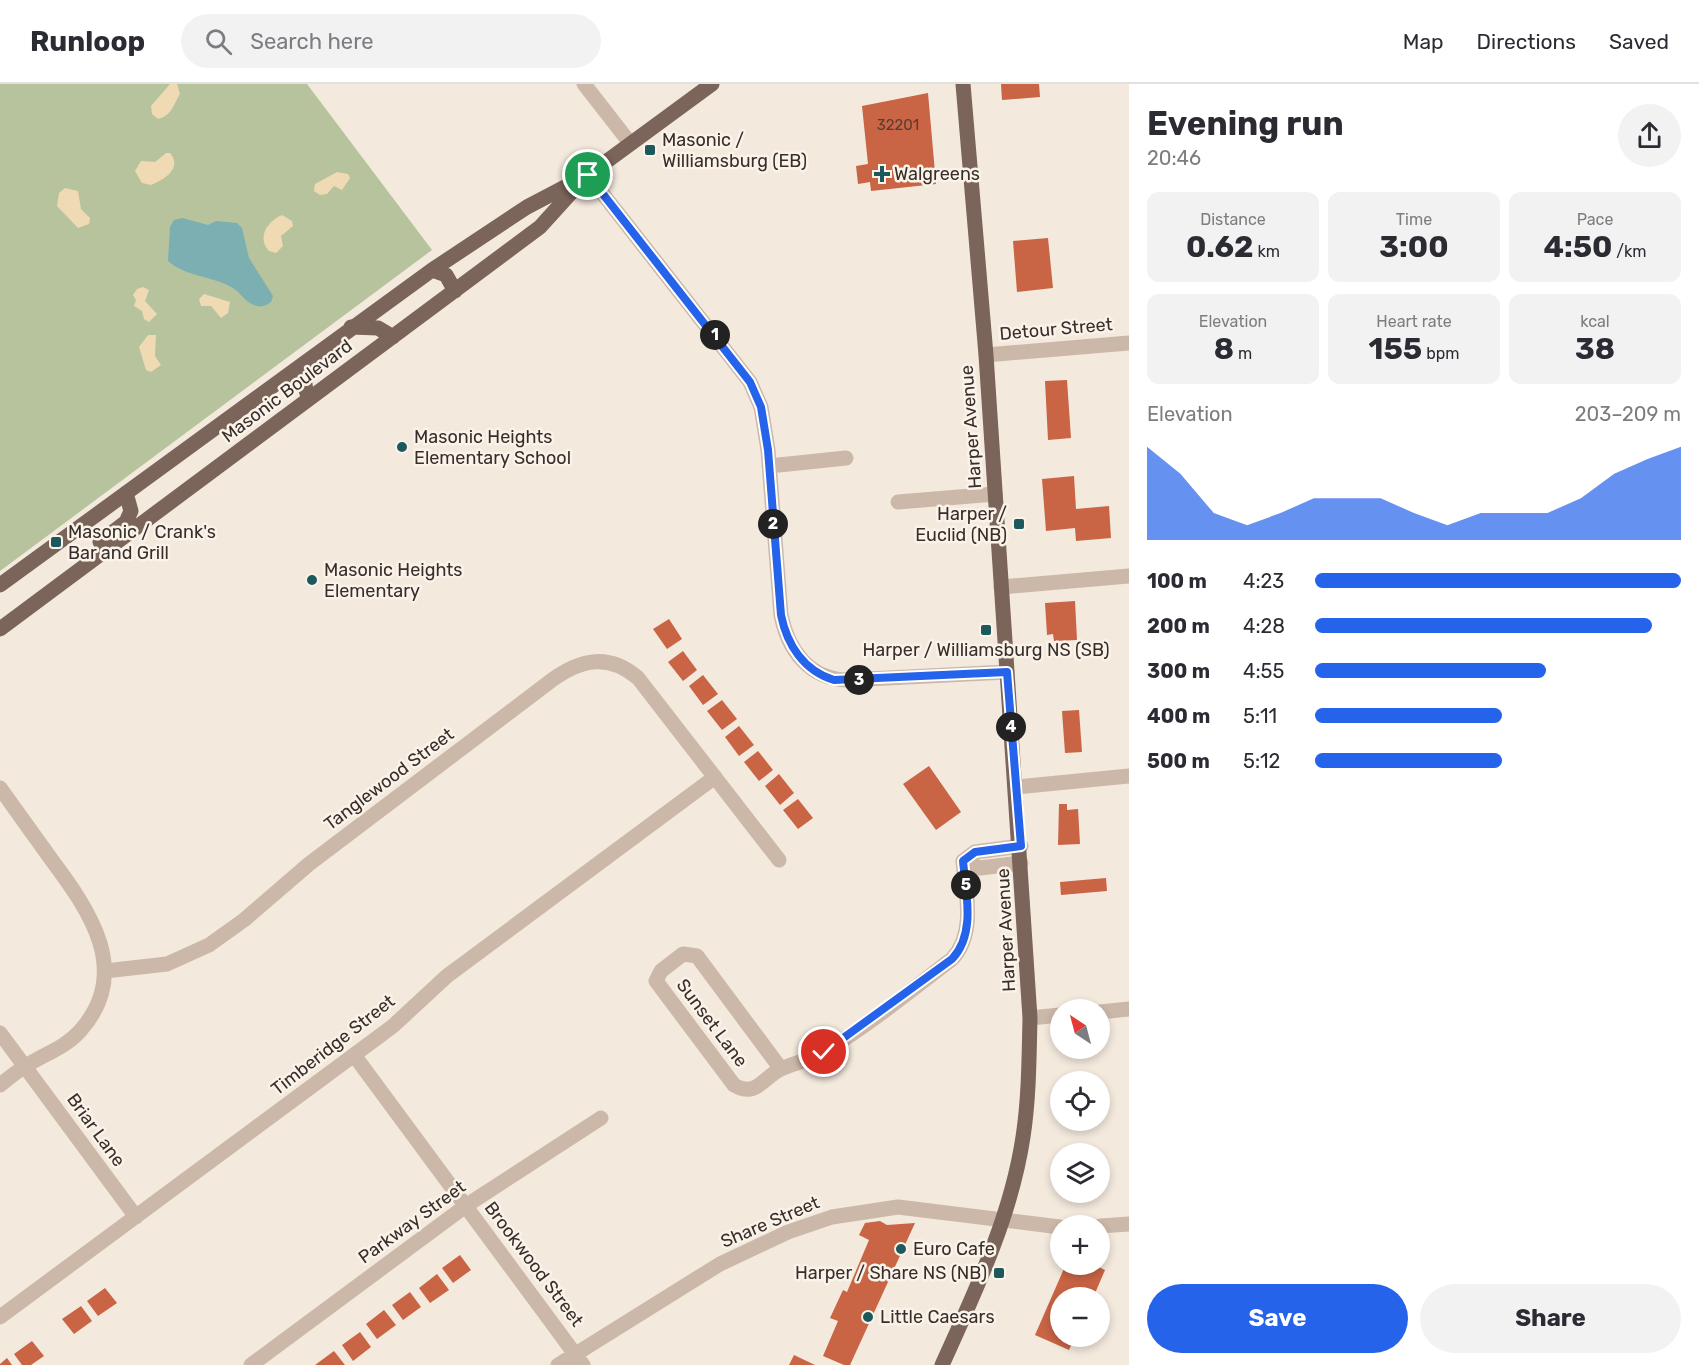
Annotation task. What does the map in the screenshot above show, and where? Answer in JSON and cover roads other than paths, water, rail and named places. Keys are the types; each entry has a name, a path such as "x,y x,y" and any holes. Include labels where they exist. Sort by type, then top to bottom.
{"main road":[{"name":"Masonic Boulevard","path":"0,585 316,352 432,270 527,207 588,175 712,84"},
{"name":"Harper Avenue","path":"942,1365 1003,1220 1023,1138 1030,1018 1021,846 986,355 963,84"},
{"name":"Masonic Boulevard","path":"0,628 540,227 588,175"},
{"path":"432,270 446,275 455,291"},
{"path":"351,327 378,328 393,337"},
{"path":"309,399 304,386 304,372 316,352"},
{"path":"37,601 74,562 126,522 131,511 126,493"}],"street":[{"path":"584,84 630,143"},
{"path":"588,175 750,382 761,407 769,466 781,615 795,651 815,673 834,680 1007,672"},
{"name":"Detour Street","path":"986,355 1129,343"},
{"path":"769,466 846,458"},
{"path":"898,502 995,494"},
{"path":"1001,587 1129,576"},
{"name":"Tanglewood Street","path":"105,971 167,964 209,945 244,920 309,864 552,680 577,664 597,660 628,670 638,678 779,860"},
{"path":"1016,787 1129,776"},
{"name":"Timberidge Street","path":"0,1317 393,1026 447,976 715,777"},
{"path":"0,788 88,911 102,946 105,971 97,1003 80,1031 67,1043 25,1066 0,1085"},
{"path":"963,861 975,852 1021,846"},
{"path":"963,861 980,868 1022,863"},
{"name":"Sunset Lane","path":"781,1069 697,956 683,954 661,970 656,981 734,1085 743,1090 751,1090 781,1069 804,1063 824,1052 867,1023 962,949 967,936 963,861"},
{"path":"1110,1011 1129,1009"},
{"path":"1030,1018 1050,1017"},
{"name":"Briar Lane","path":"0,1033 136,1217"},
{"name":"Brookwood Street","path":"354,1055 579,1359"},
{"name":"Parkway Street","path":"251,1365 467,1205 601,1118"},
{"name":"Share Street","path":"558,1365 579,1359 720,1264 788,1232 832,1217 898,1208 1050,1226"},
{"path":"1110,1225 1129,1224"}],"water":[{"path":"182,218 208,225 216,221 237,223 242,228 249,258 273,296 271,302 267,305 256,306 233,288 184,271 168,261 170,227 174,220"}],"place":[{"name":"Masonic / Williamsburg (EB)","path":"650,150"},
{"name":"Walgreens","path":"882,174"},
{"name":"Masonic Heights Elementary School","path":"402,447"},
{"name":"Harper / Euclid (NB)","path":"1019,524"},
{"name":"Masonic / Crank's Bar and Grill","path":"56,542"},
{"name":"Masonic Heights Elementary","path":"312,580"},
{"name":"Harper / Williamsburg NS (SB)","path":"986,630"},
{"name":"Euro Cafe","path":"901,1249"},
{"name":"Harper / Share NS (NB)","path":"999,1273"},
{"name":"Little Caesars","path":"868,1317"}]}
